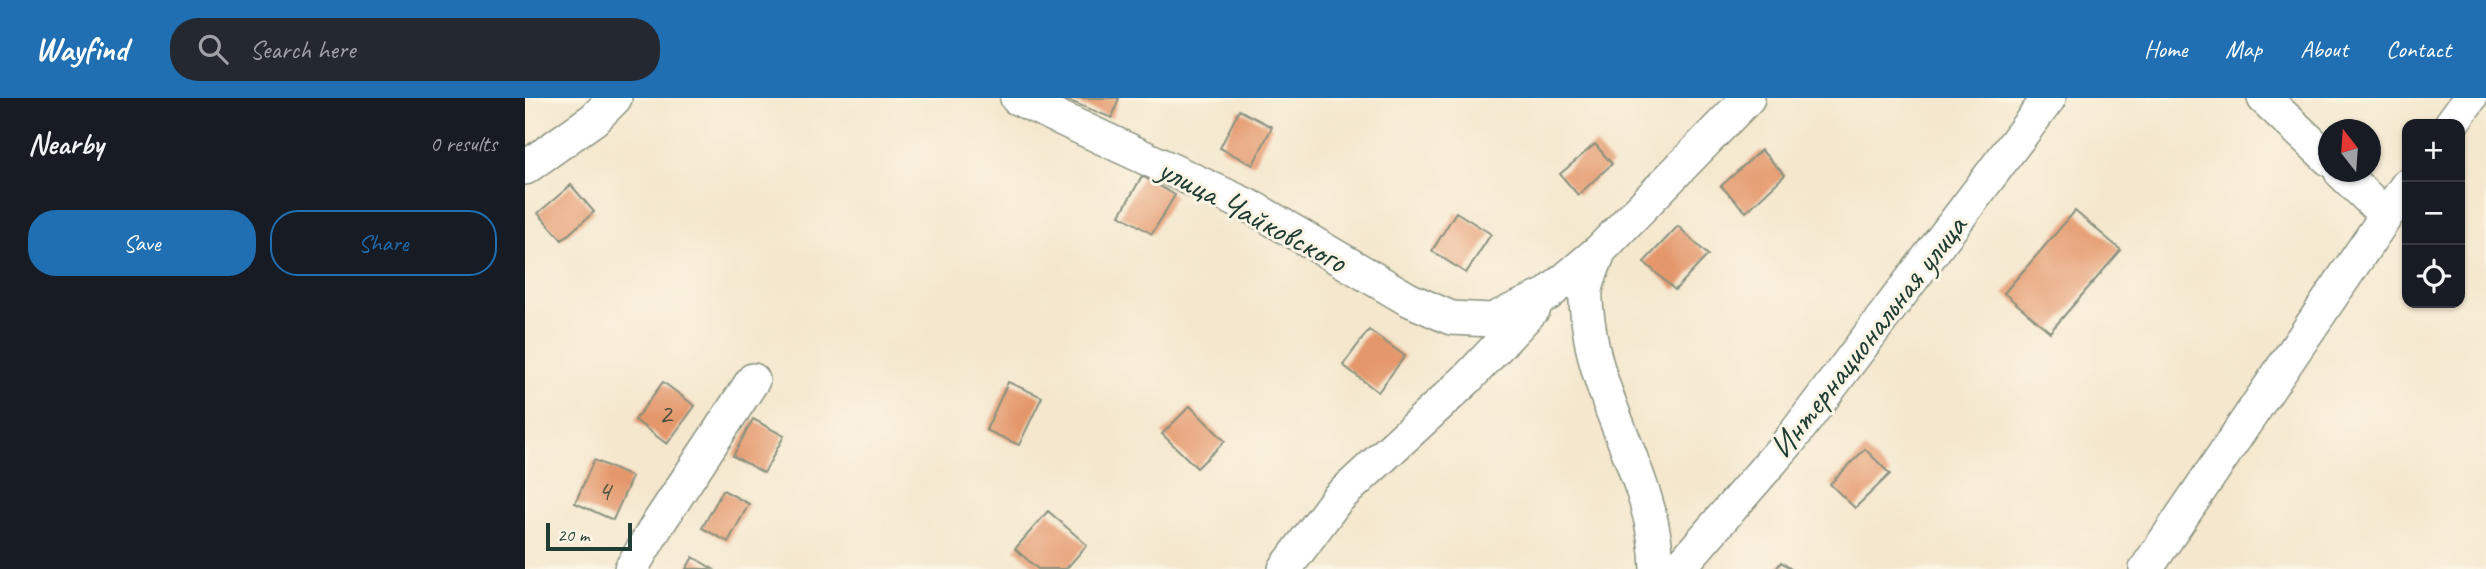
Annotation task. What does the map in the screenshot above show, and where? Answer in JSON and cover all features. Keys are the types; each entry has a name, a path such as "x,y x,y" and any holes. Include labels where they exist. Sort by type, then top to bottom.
{"street":[{"path":"525,168 594,119 615,98"},
{"name":"улица Чайковского","path":"1017,98 1255,209 1408,299 1451,318 1492,320 1548,294"},
{"path":"1285,569 1337,499 1467,379 1548,294 1600,250 1748,98"},
{"name":"Интернациональная улица","path":"1678,569 1791,439 2049,98"},
{"path":"2264,98 2318,149"},
{"path":"2455,119 2470,98"},
{"path":"2351,182 2386,215"},
{"path":"2145,569 2402,192"},
{"path":"1600,250 1586,290 1593,354 1652,522 1657,569"},
{"path":"631,569 753,380"}],"building":[{"path":"1062,98 1119,98 1112,118"},
{"path":"1239,110 1272,127 1253,165 1220,148"},
{"path":"1595,144 1612,164 1578,195 1560,174"},
{"path":"1761,150 1785,175 1746,212 1721,186"},
{"path":"1142,176 1175,195 1152,234 1120,215"},
{"path":"571,185 594,212 562,240 538,213"},
{"path":"2075,211 2121,250 2050,332 2004,293"},
{"path":"1456,212 1491,234 1466,273 1432,251"},
{"path":"1678,226 1708,255 1675,290 1644,262"},
{"path":"1369,330 1405,356 1378,392 1343,365"},
{"path":"663,382 695,406 667,444 635,420"},
{"path":"1008,382 1042,397 1019,445 986,430"},
{"path":"1190,406 1225,441 1197,468 1162,434"},
{"path":"753,419 784,436 764,473 733,456"},
{"path":"1865,449 1890,474 1855,508 1830,484"},
{"path":"594,460 632,477 613,520 575,503"},
{"path":"723,490 749,504 728,542 702,528"},
{"path":"1048,511 1087,545 1066,569 1038,569 1015,549"},
{"path":"693,557 713,569 686,569"},
{"path":"1781,562 1791,569 1776,569"}]}
